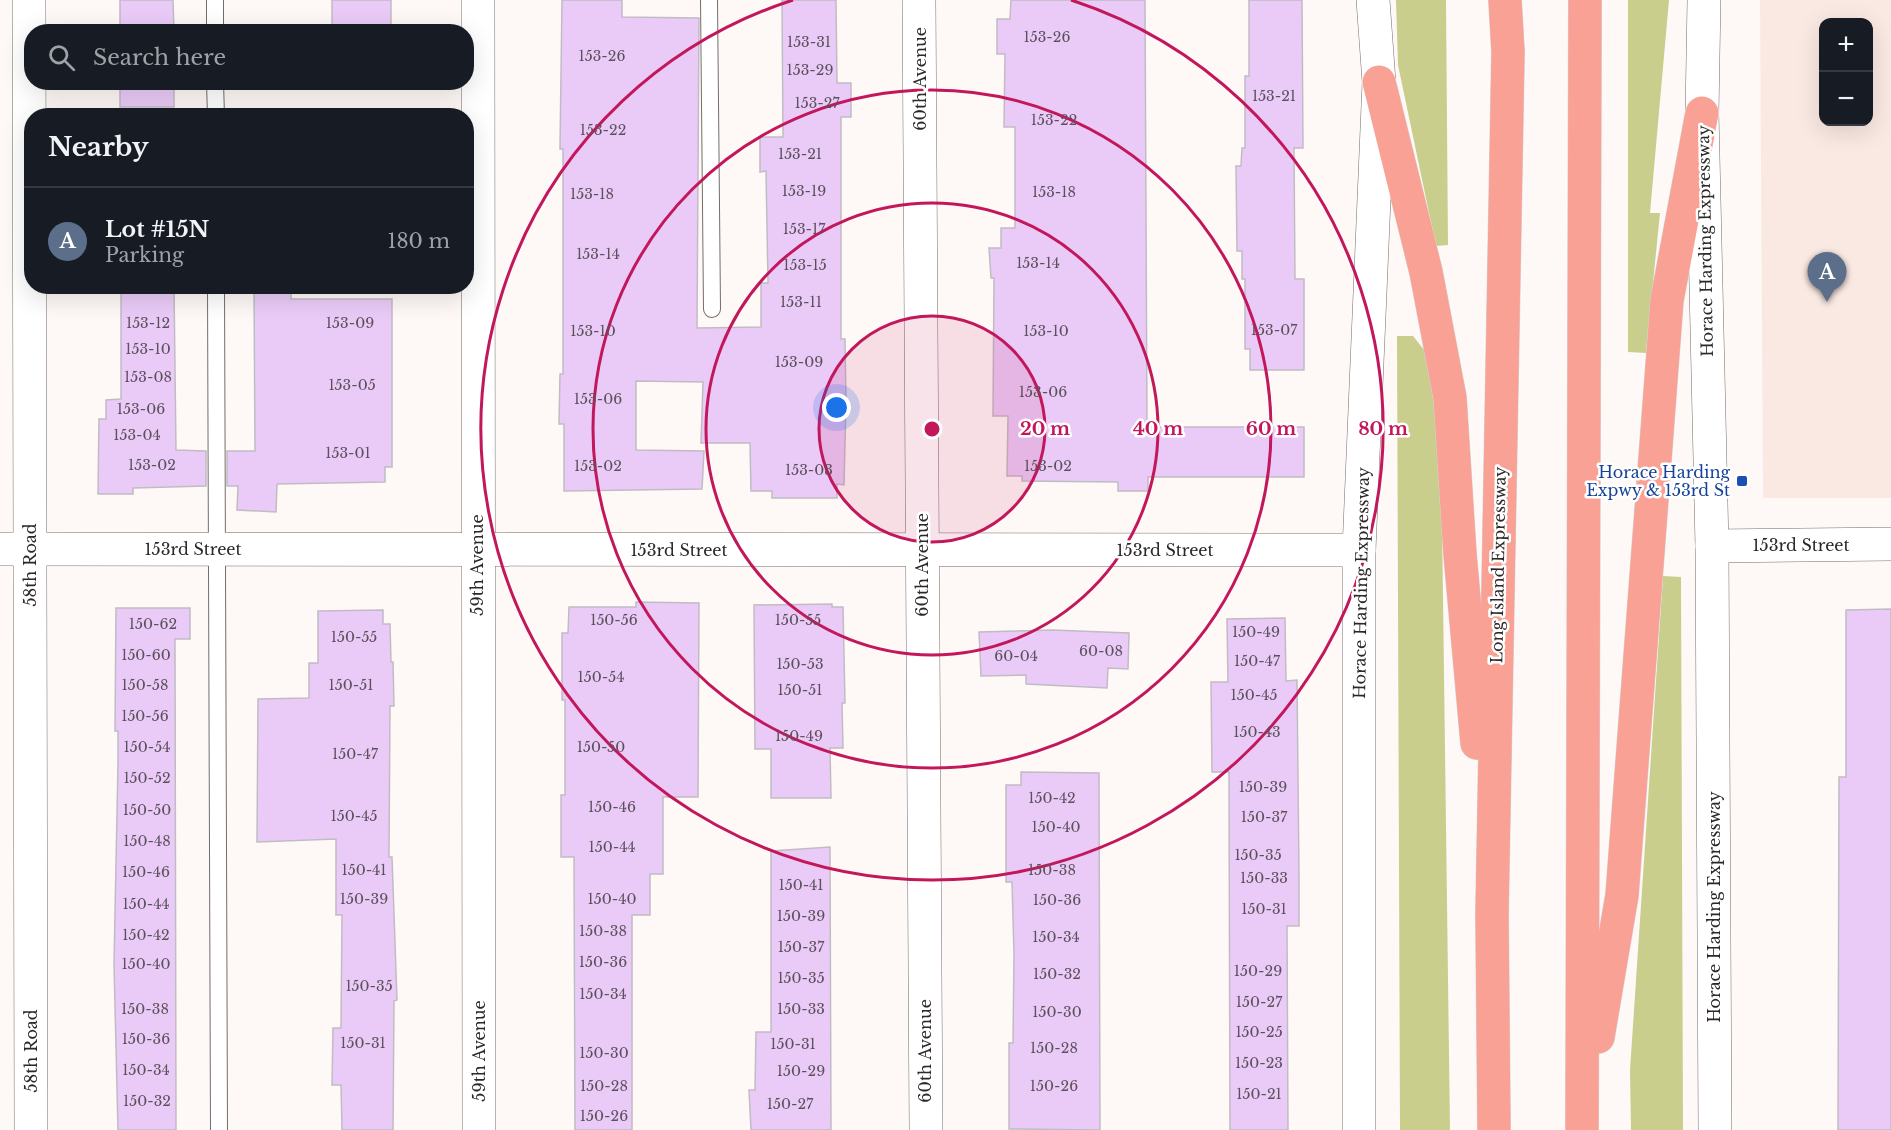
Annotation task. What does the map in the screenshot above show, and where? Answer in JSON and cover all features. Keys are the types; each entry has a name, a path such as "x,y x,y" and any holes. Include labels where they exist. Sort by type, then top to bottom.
{"highway":[{"name":"Long Island Expressway","path":"1494,1130 1492,914 1508,52 1505,0"},
{"path":"1582,1130 1587,63 1585,0"},
{"path":"1379,82 1426,272 1450,398 1460,554 1492,914"},
{"path":"1582,1130 1622,895 1667,300 1702,113"}],"street":[{"name":"58th Road","path":"28,24 29,0"},
{"name":"59th Avenue","path":"478,0 479,1130"},
{"name":"60th Avenue","path":"919,0 926,1130"},
{"name":"Horace Harding Expressway","path":"1359,1130 1359,550 1379,82 1373,0"},
{"name":"Horace Harding Expressway","path":"1704,0 1702,113 1712,546 1715,1130"},
{"name":"58th Road","path":"26,108 27,90"},
{"name":"58th Road","path":"24,196 15,549 31,1130"},
{"name":"153rd Street","path":"1712,546 1891,544"},
{"name":"153rd Street","path":"15,549 1359,550"}],"lane":[{"path":"215,0 215,24"},
{"path":"709,0 712,309"},
{"path":"215,90 216,108"},
{"path":"216,294 219,1130"}],"shaded area":[{"path":"1760,0 1891,0 1891,498 1763,498"}],"green space":[{"path":"1396,0 1446,0 1448,245 1436,246 1398,65"},
{"path":"1628,0 1669,0 1650,213 1660,213 1646,353 1628,352"},
{"path":"1397,336 1413,336 1425,351 1441,444 1450,1130 1400,1130"},
{"path":"1663,576 1681,577 1683,1130 1631,1130 1630,1070"}],"building":[{"path":"120,0 173,0 174,24 120,24"},
{"path":"332,0 391,0 391,24 332,24"},
{"path":"562,0 622,0 622,17 699,18 697,328 761,327 761,283 768,283 766,171 760,172 760,137 783,137 782,0 836,0 837,83 851,83 851,117 841,117 841,339 845,339 846,402 844,485 837,484 837,498 772,498 772,491 751,491 750,443 701,443 703,382 636,381 636,450 704,451 702,489 564,491 564,424 559,424 560,374 563,374 563,149 560,149"},
{"path":"1011,0 1145,0 1147,427 1304,427 1304,477 1148,477 1148,491 1118,491 1118,482 1022,481 1022,476 1007,476 1008,416 993,416 994,278 991,278 989,248 1001,248 1001,228 1015,228 1015,127 1004,127 1005,54 997,54 997,19 1010,19"},
{"path":"1249,0 1302,0 1303,148 1294,148 1295,279 1304,279 1304,370 1250,370 1250,349 1245,349 1245,279 1242,279 1242,251 1237,251 1236,166 1241,166 1242,148 1245,148 1245,76 1249,76"},
{"path":"120,90 174,90 174,107 120,107"},
{"path":"121,294 174,294 176,450 206,451 206,486 133,488 133,494 98,494 99,419 106,419 106,400 121,399"},
{"path":"254,294 291,294 291,299 392,299 392,467 385,467 385,482 277,484 276,512 237,510 238,486 227,486 227,451 255,451"},
{"path":"636,602 699,603 698,797 663,797 663,874 650,874 650,915 632,915 632,1130 575,1130 574,857 561,857 561,795 565,795 562,633 568,633 569,607 636,607"},
{"path":"832,604 832,607 843,607 845,703 842,703 843,748 830,748 831,798 771,798 771,749 755,749 754,605"},
{"path":"116,608 190,608 190,639 175,639 176,1130 118,1130 114,964 118,763 118,731 115,731"},
{"path":"1891,609 1891,1130 1838,1130 1839,777 1846,777 1846,610"},
{"path":"383,610 383,624 390,624 394,706 390,706 389,857 392,857 397,1000 394,1001 393,1130 342,1130 341,1085 332,1085 333,1028 341,1028 342,915 336,915 336,839 257,842 258,699 309,698 309,663 318,663 318,611"},
{"path":"1285,618 1286,681 1297,680 1299,875 1299,926 1287,926 1288,1130 1230,1130 1229,772 1212,772 1211,682 1228,682 1227,619"},
{"path":"1052,630 1129,633 1128,669 1108,668 1107,688 1026,684 1026,675 981,676 979,632"},
{"path":"1021,772 1099,773 1100,1130 1009,1129 1009,1043 1013,1043 1014,954 1012,882 1006,882 1006,785 1021,785"},
{"path":"830,847 831,1130 751,1130 749,1090 755,1090 756,1032 771,1032 771,851"}],"place":[{"name":"Lot #15N","path":"1827,302"},
{"name":"Horace Harding Expwy & 153rd St","path":"1742,481"}]}
